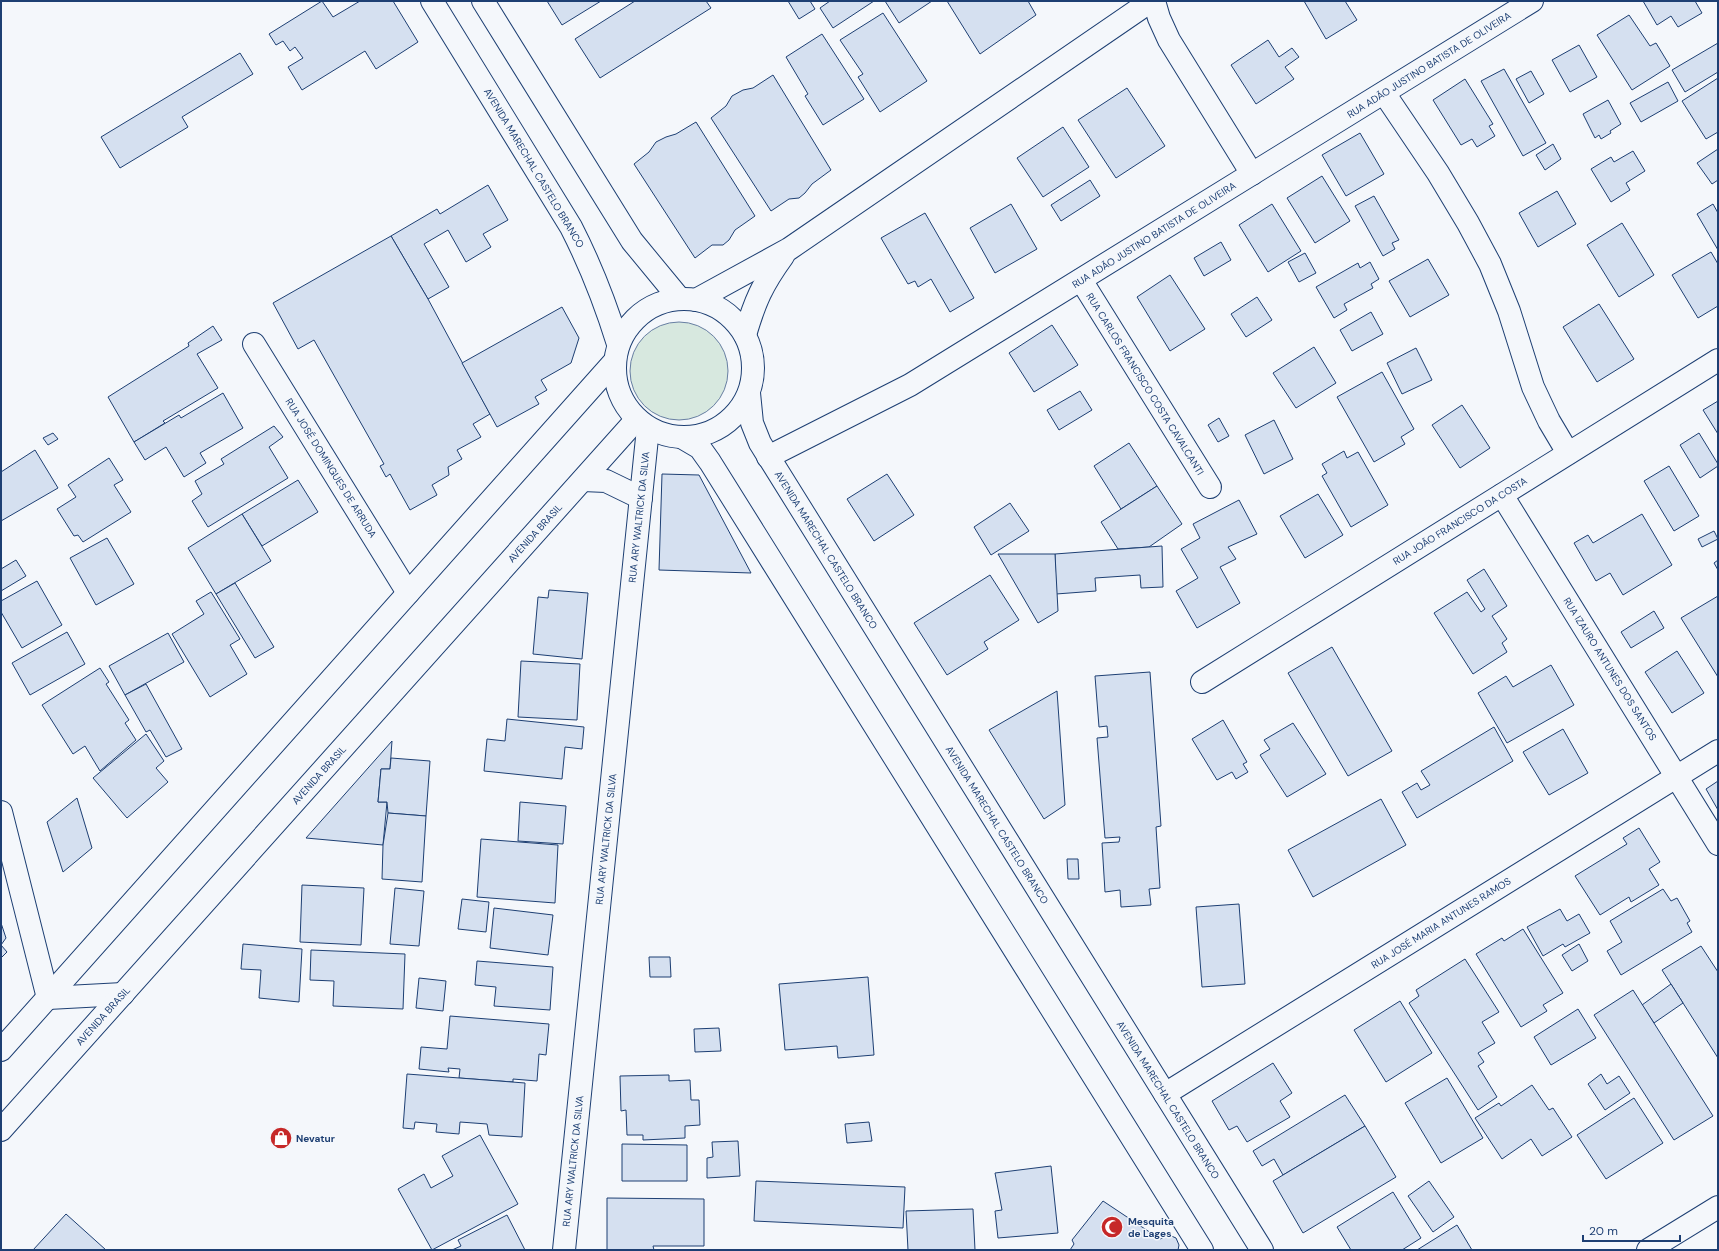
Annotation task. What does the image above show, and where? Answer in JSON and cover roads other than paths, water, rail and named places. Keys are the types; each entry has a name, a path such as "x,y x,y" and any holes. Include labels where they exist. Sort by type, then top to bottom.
{"main road":[{"name":"AVENIDA MARECHAL CASTELO BRANCO","path":"432,1 571,227 588,260 604,297 616,353"},
{"path":"483,1 632,241 687,299 716,306 732,318 745,335 752,354 753,374 749,393 739,412 724,426 704,435 683,438 665,436 642,424 623,403 616,383 616,353"},
{"path":"1,1050 408,593 616,353 628,326 642,312 659,303 687,299 789,249 1151,1"},
{"path":"1154,1 1159,18 1169,40 1252,174"},
{"name":"RUA ADÃO JUSTINO BATISTA DE OLIVEIRA","path":"768,457 910,385 1532,1"},
{"path":"1384,93 1442,179 1490,264 1509,311 1533,387 1549,422 1568,453"},
{"path":"745,335 754,304 766,279 789,249"},
{"name":"RUA CARLOS FRANCISCO COSTA CAVALCANTI","path":"1081,280 1210,487"},
{"name":"RUA JOSÉ DOMINGUES DE ARRUDA","path":"254,344 408,593"},
{"name":"RUA JOÃO FRANCISCO DA COSTA","path":"1202,682 1718,360"},
{"name":"AVENIDA MARECHAL CASTELO BRANCO","path":"749,393 752,422 760,443 768,457 1262,1250"},
{"name":"AVENIDA BRASIL","path":"1,1130 583,480 642,424"},
{"name":"RUA ARY WALTRICK DA SILVA","path":"564,1250 641,498 642,424"},
{"path":"683,438 700,448 710,462 1202,1250"},
{"path":"583,480 606,481 641,498"},
{"name":"RUA IZAURO ANTUNES DOS SANTOS","path":"1502,495 1718,844"},
{"name":"RUA JOSÉ MARIA ANTUNES RAMOS","path":"1165,1094 1718,751"},
{"path":"1,812 48,998"},
{"path":"48,998 123,994"},
{"path":"1648,1250 1718,1207"}],"place":[{"name":"Nevatur","path":"281,1138"},
{"name":"Mesquita de Lages","path":"1112,1227"}]}
